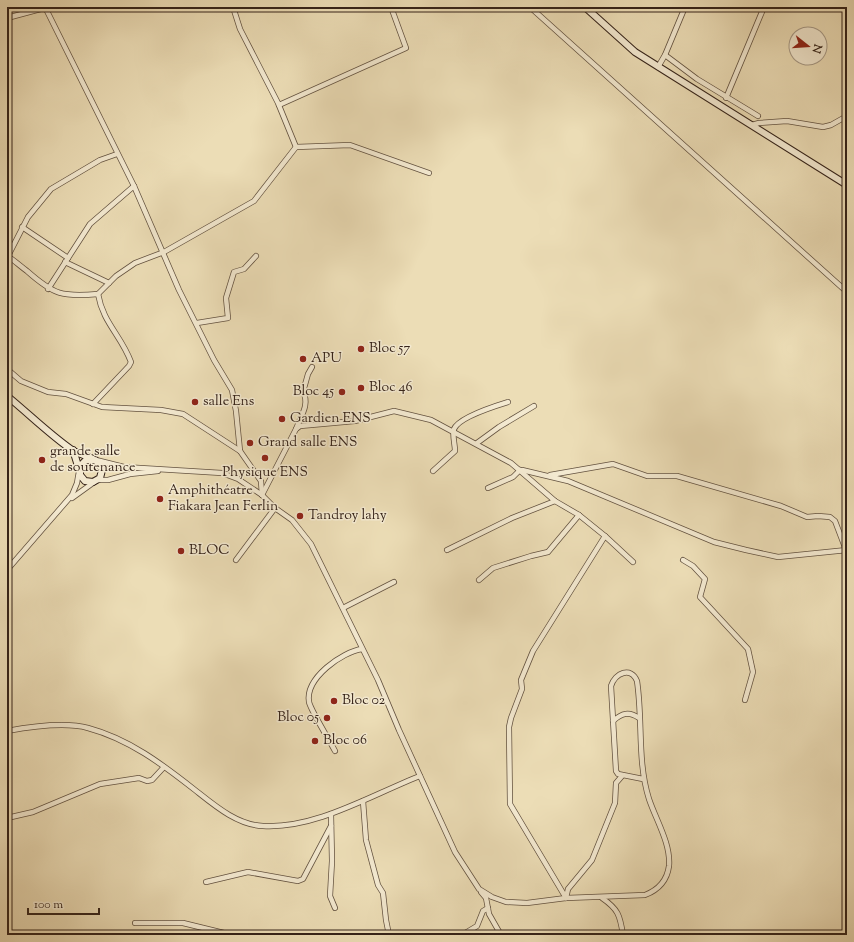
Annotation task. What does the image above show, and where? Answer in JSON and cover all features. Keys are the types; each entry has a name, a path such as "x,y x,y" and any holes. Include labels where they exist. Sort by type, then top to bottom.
{"street":[{"path":"7,18 46,7 134,186 164,252 179,290 197,323 214,360 232,390 236,411 240,451"},
{"path":"233,7 240,29 279,105 296,148"},
{"path":"279,105 406,48 391,7"},
{"path":"530,7 847,292"},
{"path":"585,7 635,52 847,185"},
{"path":"658,67 665,55 684,7"},
{"path":"726,98 764,7"},
{"path":"665,55 697,79 726,98 758,116"},
{"path":"752,125 787,121 823,127 832,125 847,116"},
{"path":"117,154 100,160 51,189 28,217 7,256 48,289 63,294 80,296 98,294 135,262 164,252 254,201 296,148 350,145 429,173"},
{"path":"48,289 90,224 134,186"},
{"path":"22,227 66,260 109,283"},
{"path":"197,323 228,318 226,298 234,272 244,269 256,256"},
{"path":"94,404 131,362 125,347 102,313 98,294"},
{"path":"262,495 296,429 306,404 306,398 303,392 308,374 312,367"},
{"path":"7,370 21,381 48,392 66,394 102,407 161,410 183,414 240,451 261,481 262,495"},
{"path":"7,396 73,450 95,460 124,468 222,473 238,479 262,495 275,508 292,520 311,544 378,680 455,852 486,898 489,914 501,935"},
{"path":"432,471 455,451 454,431 457,424 482,411 508,402"},
{"path":"477,444 499,427 534,406"},
{"path":"296,429 300,426 355,421 394,411 431,420 454,431 520,470 555,501 579,515 633,562"},
{"path":"73,450 79,471 85,481 93,482 97,480 108,480 130,474 165,470"},
{"path":"7,570 65,505 97,480 102,474 101,466 95,460 86,460 82,462 77,483 72,495 65,505"},
{"path":"520,470 548,476 598,492 657,520 720,544 778,557 847,550 835,521 830,517 807,517 781,506 677,476 647,476 613,464 548,476"},
{"path":"488,488 513,477 520,470"},
{"path":"447,550 512,518 555,501"},
{"path":"236,560 275,508"},
{"path":"479,580 493,568 548,552 579,515"},
{"path":"566,898 510,804 509,727 522,689 522,676 533,651 604,536"},
{"path":"683,560 693,566 705,579 700,597 748,649 753,672 745,700"},
{"path":"343,608 394,582"},
{"path":"335,751 309,702 310,688 321,673 340,658 351,651 362,649"},
{"path":"479,889 492,897 506,902 527,903 566,898 602,898 645,895 655,891 666,876 669,860 667,850 643,779 638,689 635,676 631,674 618,674 613,678 611,686 616,767 618,774 622,776 643,779"},
{"path":"613,721 619,715 627,713 634,714 639,718"},
{"path":"7,731 35,727 87,728 125,742 146,754 213,805 236,819 261,826 286,826 331,814 420,776"},
{"path":"7,818 33,812 100,784 139,778 147,781 152,780 164,767"},
{"path":"566,898 568,889 592,860 615,803 616,783 622,776"},
{"path":"363,801 366,840 378,885 383,893 389,935"},
{"path":"331,814 332,861 330,896 335,908"},
{"path":"206,882 248,872 298,881 303,879 331,826"},
{"path":"602,898 615,907 621,922 623,935"},
{"path":"462,935 477,926 483,911 488,908"},
{"path":"136,923 183,923 232,935"}],"place":[{"name":"Bloc 57","path":"361,349"},
{"name":"APU","path":"303,359"},
{"name":"Bloc 46","path":"361,388"},
{"name":"Bloc 45","path":"342,392"},
{"name":"salle Ens","path":"195,402"},
{"name":"Gardien ENS","path":"282,419"},
{"name":"Grand salle ENS","path":"250,443"},
{"name":"Physique ENS","path":"265,458"},
{"name":"grande salle de soutenance","path":"42,460"},
{"name":"Amphithéatre Fiakara Jean Ferlin","path":"160,499"},
{"name":"Tandroy lahy","path":"300,516"},
{"name":"BLOC","path":"181,551"},
{"name":"Bloc 02","path":"334,701"},
{"name":"Bloc 05","path":"327,718"},
{"name":"Bloc 06","path":"315,741"}]}
